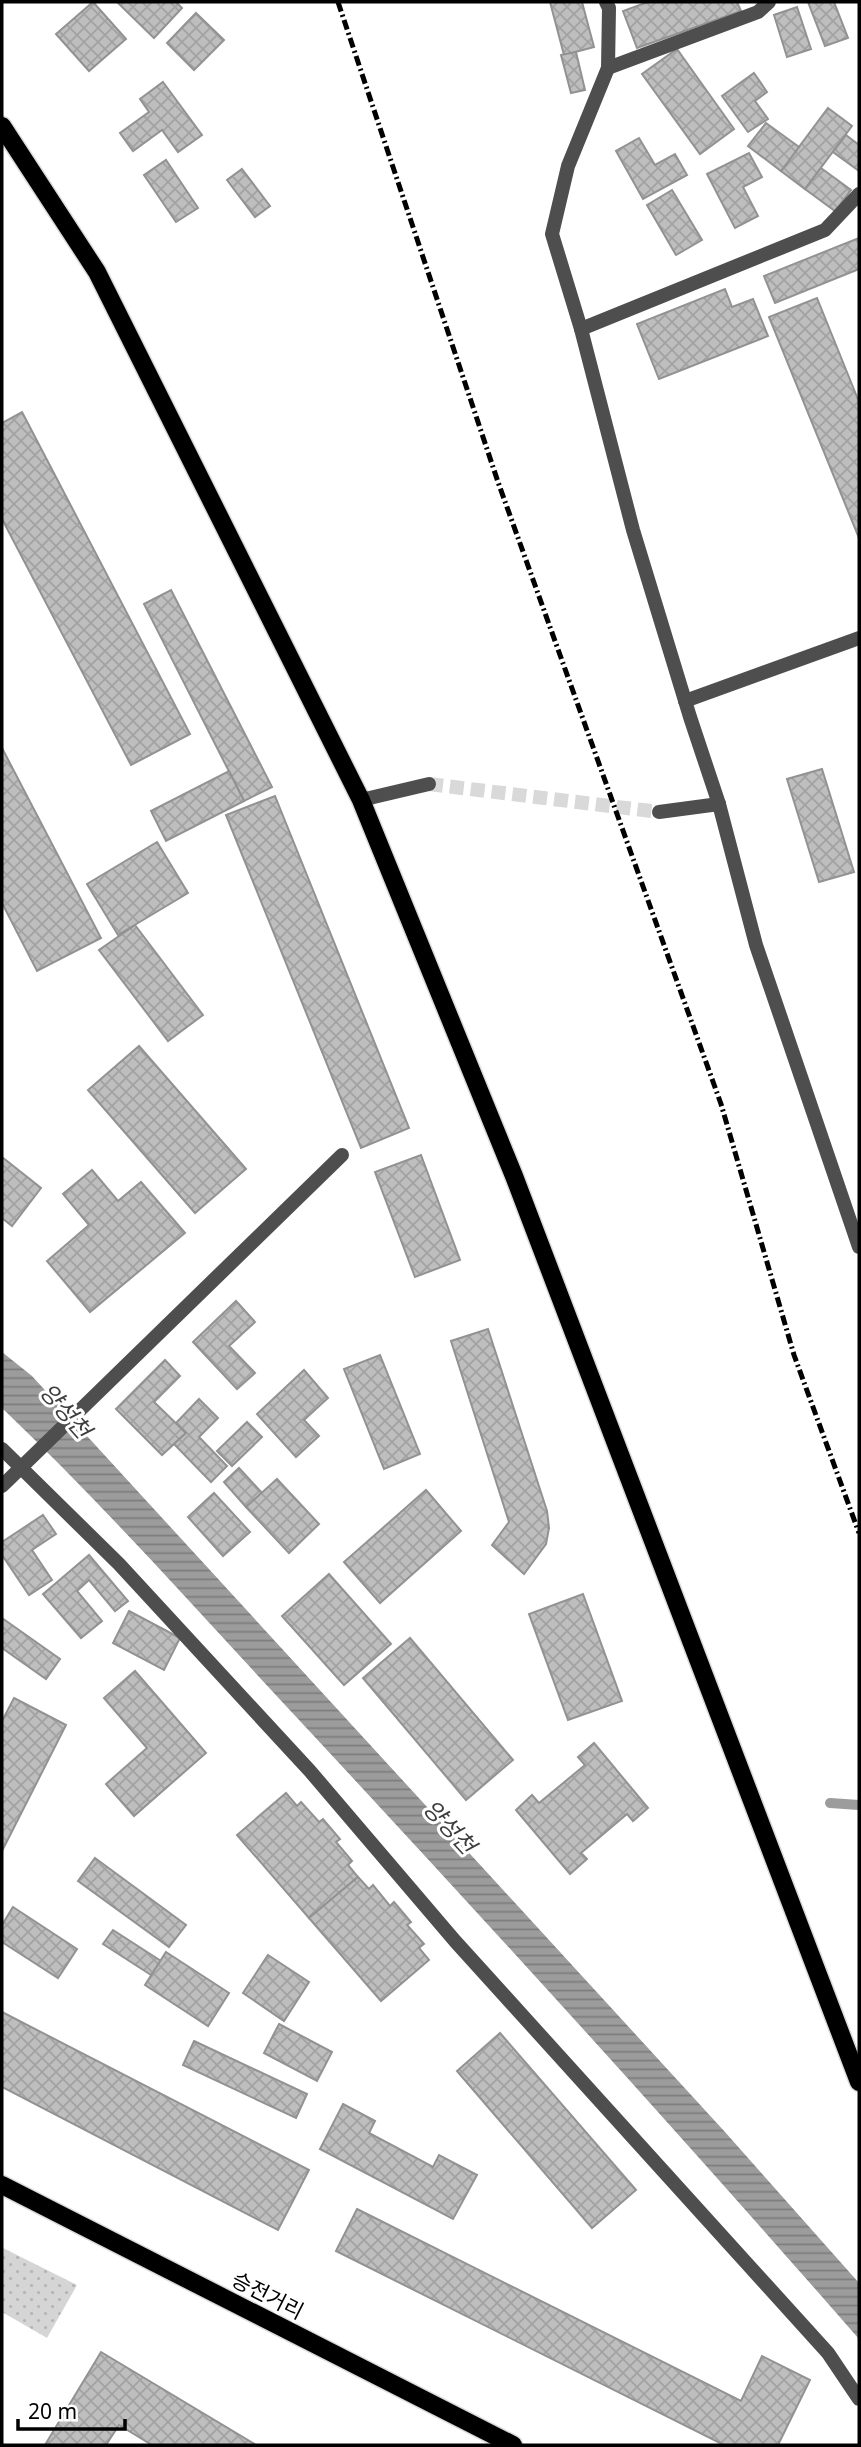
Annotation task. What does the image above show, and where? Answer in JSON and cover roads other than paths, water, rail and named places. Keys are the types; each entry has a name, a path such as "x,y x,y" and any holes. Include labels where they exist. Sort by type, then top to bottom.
{"main road":[{"path":"2,126 97,272 361,800 514,1176 859,2082"},
{"name":"승전거리","path":"2,2185 513,2445"}],"street":[{"path":"606,2 609,8 608,68 568,166 552,234 581,329 633,530 719,804 756,945 859,1247"},
{"path":"608,68 758,12 769,2"},
{"path":"581,329 825,230 859,194"},
{"path":"685,701 859,638"},
{"path":"361,800 429,784"},
{"path":"659,812 719,804"},
{"path":"2,1486 342,1155"},
{"path":"2,1449 27,1462 310,1772 455,1941 828,2353 859,2399"}],"waterway":[{"path":"830,1803 859,1805"}],"tunnel":[{"path":"429,784 659,812"}],"railway":[{"path":"338,2 498,482 721,1104 794,1355 859,1533"}],"water label":[{"name":"양성천","path":"66,1410"},
{"name":"양성천","path":"450,1826"}]}
